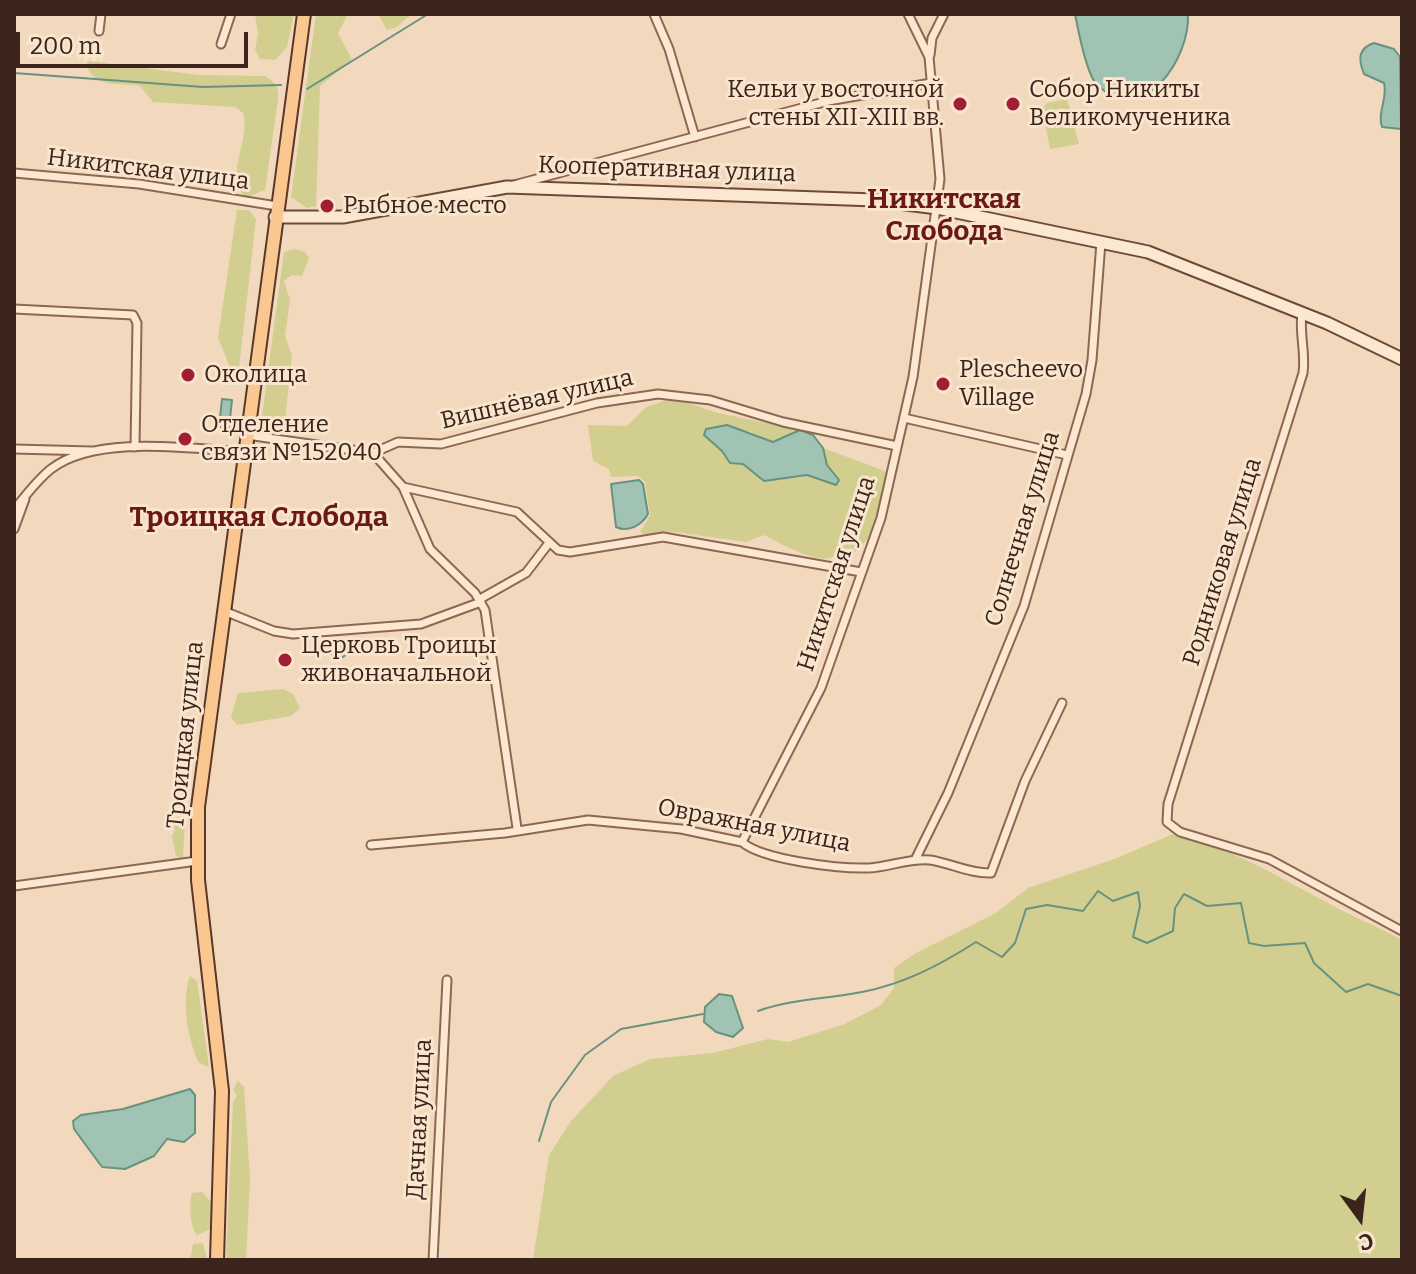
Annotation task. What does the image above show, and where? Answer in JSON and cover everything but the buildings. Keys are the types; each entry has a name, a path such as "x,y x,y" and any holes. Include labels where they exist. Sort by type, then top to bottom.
{"main road":[{"name":"Троицкая улица","path":"217,1260 222,1091 197,861 199,793 304,14"}],"street":[{"path":"99,31 101,14"},
{"path":"221,44 231,14"},
{"path":"654,14 669,49 695,137"},
{"path":"908,14 929,57"},
{"path":"929,57 932,38 944,14"},
{"name":"Никитская улица","path":"742,842 821,688 881,518 913,377 937,208 940,179 929,57"},
{"path":"507,187 828,101 931,83"},
{"name":"Никитская улица","path":"14,173 139,184 276,211"},
{"name":"Кооперативная улица","path":"276,211 343,217 507,187 875,200 937,208 1162,257 1302,313 1402,359"},
{"name":"Солнечная улица","path":"915,860 948,793 1024,606 1092,360 1101,242"},
{"path":"14,309 133,315 137,323 135,447"},
{"name":"Родниковая улица","path":"1302,313 1303,373 1168,804 1167,822 1180,832 1269,859 1402,931"},
{"name":"Вишнёвая улица","path":"373,453 398,442 441,444 597,403 658,394 710,400 783,422 897,446"},
{"path":"904,418 1067,455"},
{"path":"247,435 373,453 403,487 430,549 480,600 492,641 498,715 517,828"},
{"path":"14,449 96,451 135,447 245,452"},
{"path":"14,510 54,466 96,451"},
{"path":"403,487 517,512 558,550 570,552 663,537 861,572"},
{"path":"14,529 27,494"},
{"path":"223,611 274,631 293,634 421,624 480,600 526,573 549,543"},
{"name":"Овражная улица","path":"371,845 505,833 517,828 588,820 681,829 742,842 749,848 783,858 838,866 869,868 915,860 985,874 995,869 1025,781 1062,703"},
{"path":"14,886 197,861"},
{"name":"Дачная улица","path":"433,1260 447,980"}],"shaded area":[{"path":"255,14 294,14 287,47 275,60 260,59 255,50 258,34"},
{"path":"316,14 348,14 338,33 352,60 320,86 316,206 307,208 291,197"},
{"path":"378,14 411,14 397,27 387,30"},
{"path":"1075,14 1188,14 1187,32 1172,68 1161,82 1147,93 1131,98 1114,96 1097,85 1089,71"},
{"path":"1374,43 1394,49 1400,57 1401,129 1382,127 1384,83 1364,74 1362,69 1362,51"},
{"path":"88,61 199,75 268,78 276,85 278,95 265,190 247,197 240,190 237,171 244,124 243,113 235,107 153,102 140,86 109,83 96,78 86,66"},
{"path":"1067,99 1079,144 1050,149 1042,108 1047,103"},
{"path":"237,210 249,210 256,219 239,368 229,365 218,337"},
{"path":"294,249 305,252 309,258 302,276 292,275 284,281 290,300 285,336 292,355 285,420 268,431 262,427 262,416 284,252"},
{"path":"673,398 718,413 800,430 773,442 749,431 722,451 730,462 742,464 764,481 811,476 827,465 823,448 885,471 888,478 871,536 852,555 846,548 824,559 796,551 764,535 746,542 674,532 646,535 640,532 650,515 645,482 638,476 611,477 609,469 593,461 588,425 627,426 646,407"},
{"path":"222,399 232,400 229,428 219,427"},
{"path":"727,425 773,442 800,430 813,435 823,448 827,465 839,480 836,485 807,475 764,481 743,464 730,463 704,435 706,429"},
{"path":"639,480 643,484 648,514 634,527 616,527 611,484"},
{"path":"335,640 343,640 348,649 346,656 335,658 330,653 330,645"},
{"path":"283,689 293,694 300,708 291,716 237,725 231,717 238,693"},
{"path":"170,821 185,821 183,859 176,856 172,836 175,830"},
{"path":"1173,834 1254,864 1402,940 1402,1260 533,1260 549,1155 571,1121 613,1076 650,1059 713,1053 768,1039 788,1042 845,1024 881,1005 894,988 894,968 916,953 996,913 1028,888 1117,858"},
{"path":"190,976 197,981 209,1067 199,1063 189,1032 186,997"},
{"path":"719,994 732,996 743,1028 733,1037 716,1032 704,1022 705,1007"},
{"path":"238,1081 244,1087 250,1179 246,1260 226,1260 233,1102 237,1096 233,1089"},
{"path":"190,1089 195,1095 195,1133 184,1142 167,1139 154,1156 125,1169 102,1167 74,1129 73,1121 81,1115 123,1109"},
{"path":"202,1192 212,1203 211,1229 197,1235 190,1209 191,1197 192,1193"},
{"path":"203,1243 207,1260 190,1260 193,1244"}],"waterway":[{"path":"307,89 428,14"},
{"path":"14,73 203,87 281,85"},
{"path":"758,1011 892,984 935,966 976,942 1002,957 1015,943 1026,909 1047,905 1083,911 1098,891 1113,901 1138,892 1140,906 1133,937 1147,943 1173,931 1175,908 1184,894 1207,906 1241,903 1249,943 1264,946 1305,943 1314,963 1346,992 1368,984 1402,996"},
{"path":"539,1141 551,1102 585,1055 621,1029 703,1014"}],"place":[{"name":"Кельи у восточной стены XII-XIII вв.","path":"960,104"},
{"name":"Собор Никиты Великомученика","path":"1013,104"},
{"name":"Рыбное место","path":"327,206"},
{"name":"Околица","path":"188,375"},
{"name":"Plescheevo Village","path":"943,384"},
{"name":"Отделение связи №152040","path":"185,439"},
{"name":"Церковь Троицы живоначальной","path":"285,660"}],"district":[{"name":"Никитская Слобода","path":"944,216"},
{"name":"Троицкая Слобода","path":"259,518"}]}
